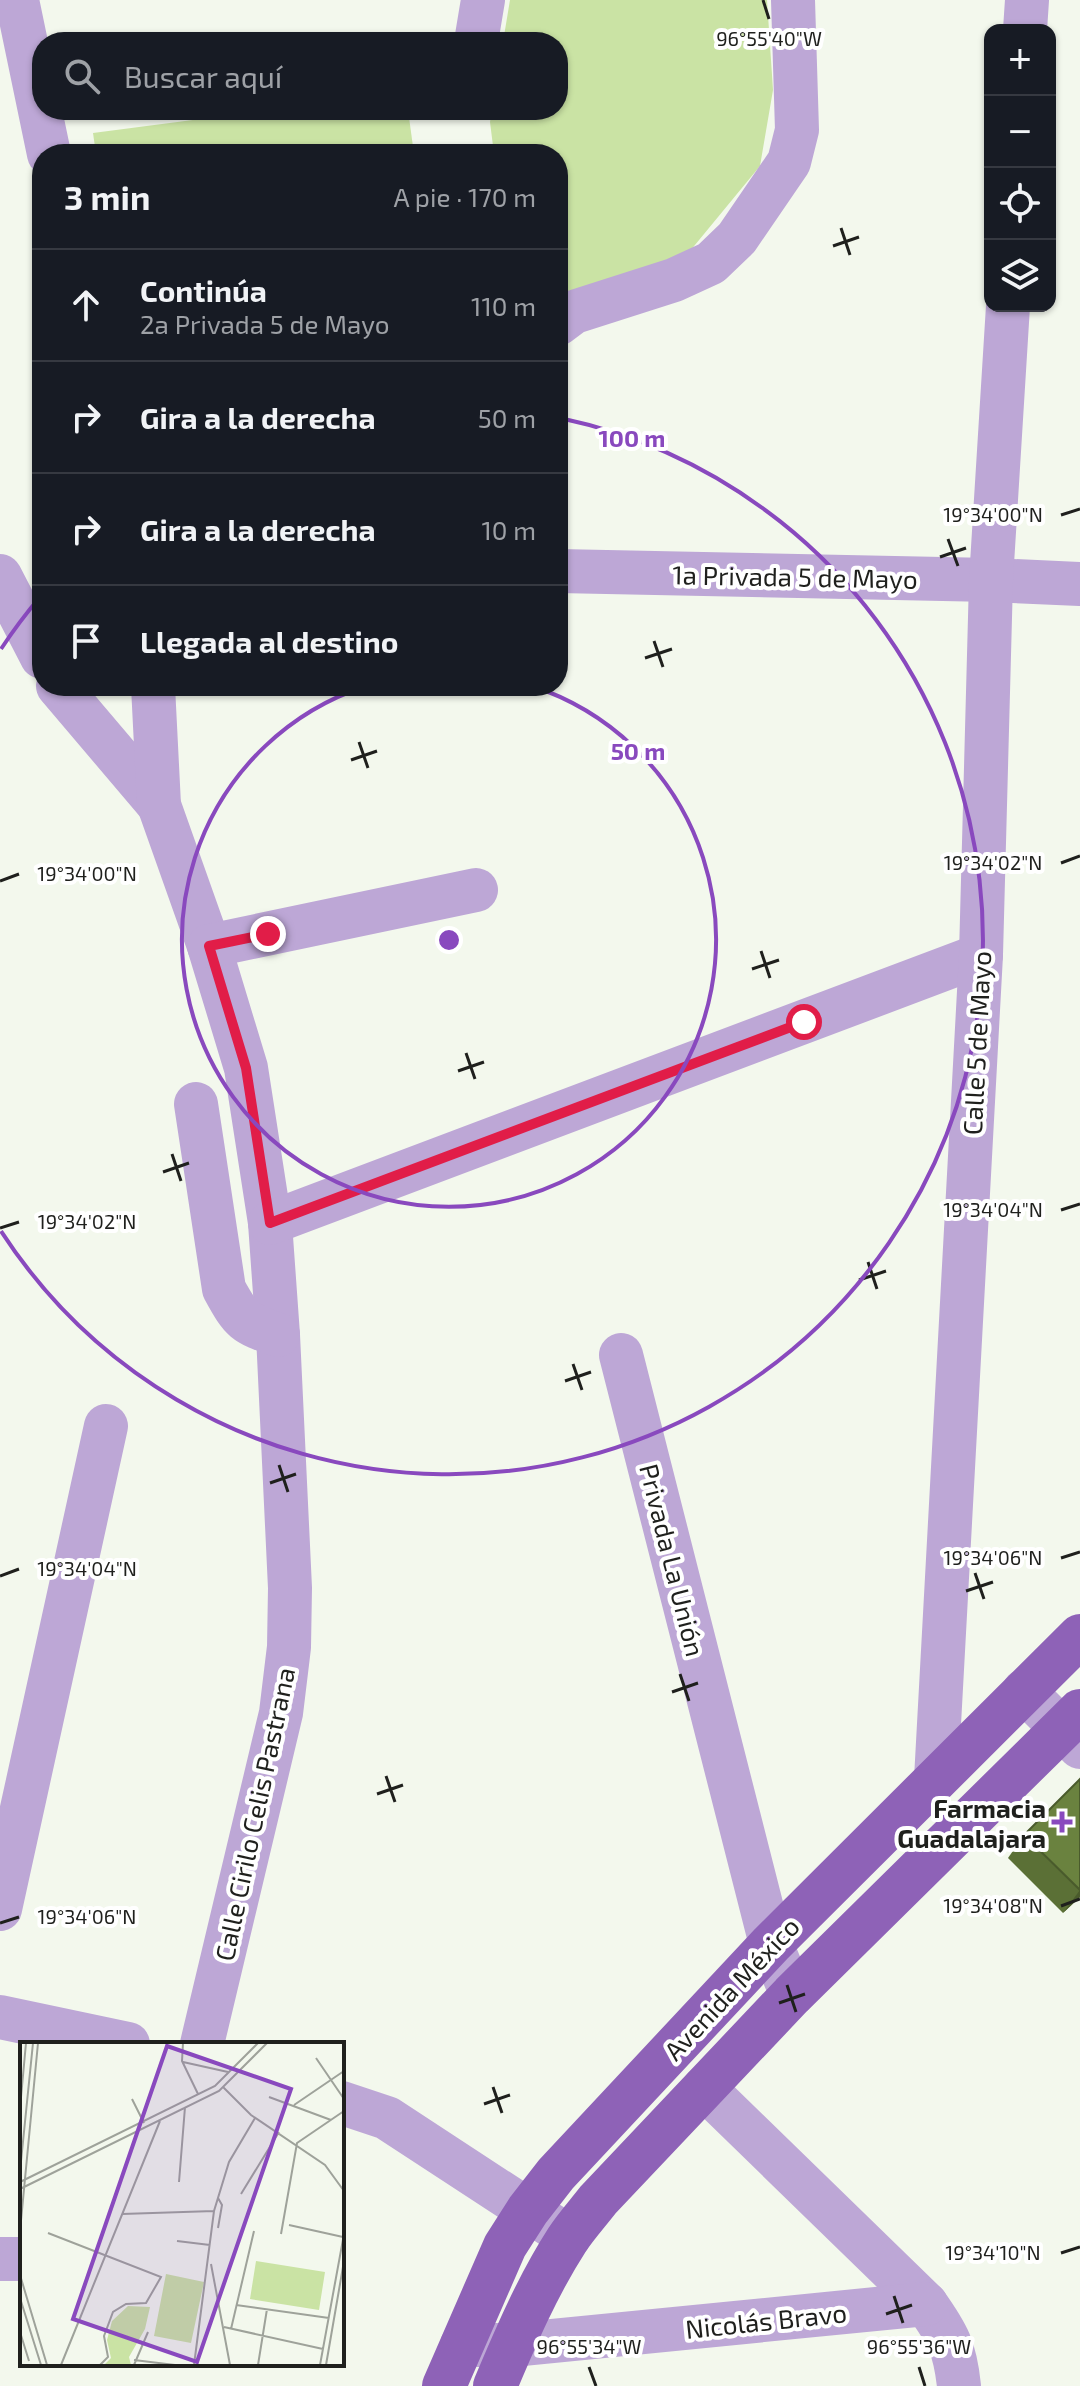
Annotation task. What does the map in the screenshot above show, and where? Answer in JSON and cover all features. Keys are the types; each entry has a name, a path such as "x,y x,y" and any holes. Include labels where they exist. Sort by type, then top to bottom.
{"main road":[{"name":"Avenida México","path":"444,2386 505,2246 556,2174 771,1944 1080,1636"},
{"name":"Avenida México","path":"495,2386 551,2266 598,2200 792,1995 1074,1729"}],"street":[{"path":"17,0 32,72"},
{"path":"478,32 483,0"},
{"path":"568,316 674,280 711,263 737,238 789,162 797,130 793,0"},
{"path":"1025,24 1027,0"},
{"path":"42,120 47,144"},
{"name":"Calle 5 de Mayo","path":"936,1779 981,955 991,580 1008,312"},
{"name":"1a Privada 5 de Mayo","path":"568,571 1080,584"},
{"path":"0,576 32,638"},
{"path":"66,696 159,805"},
{"name":"Calle Cirilo Celis Pastrana","path":"154,696 159,805 209,946 246,1068 270,1223 290,1588 289,1647 281,1713 202,2042"},
{"path":"209,946 476,890"},
{"path":"270,1223 981,955"},
{"path":"196,1104 224,1289 248,1324 278,1335"},
{"name":"Privada La Unión","path":"621,1355 771,1944 792,1995"},
{"path":"0,1909 106,1426"},
{"path":"1024,1691 1074,1729"},
{"path":"0,2017 119,2042"},
{"path":"704,2088 926,2304 947,2333 956,2358 959,2386"},
{"path":"344,2104 387,2118 569,2237"},
{"name":"Nicolás Bravo","path":"462,2345 512,2345 926,2304"}],"green space":[{"path":"510,0 767,0 773,90 760,166 690,251 568,297 568,144 493,144 490,122 568,120 568,32 505,32"},
{"path":"193,120 409,120 413,144 95,144 93,133"}],"building":[{"path":"1080,1779 1080,1890 1024,1835"}],"place":[{"name":"Farmacia Guadalajara","path":"1062,1822"}],"route":[{"path":"268,934 209,946 246,1068 270,1223 804,1022"}]}
